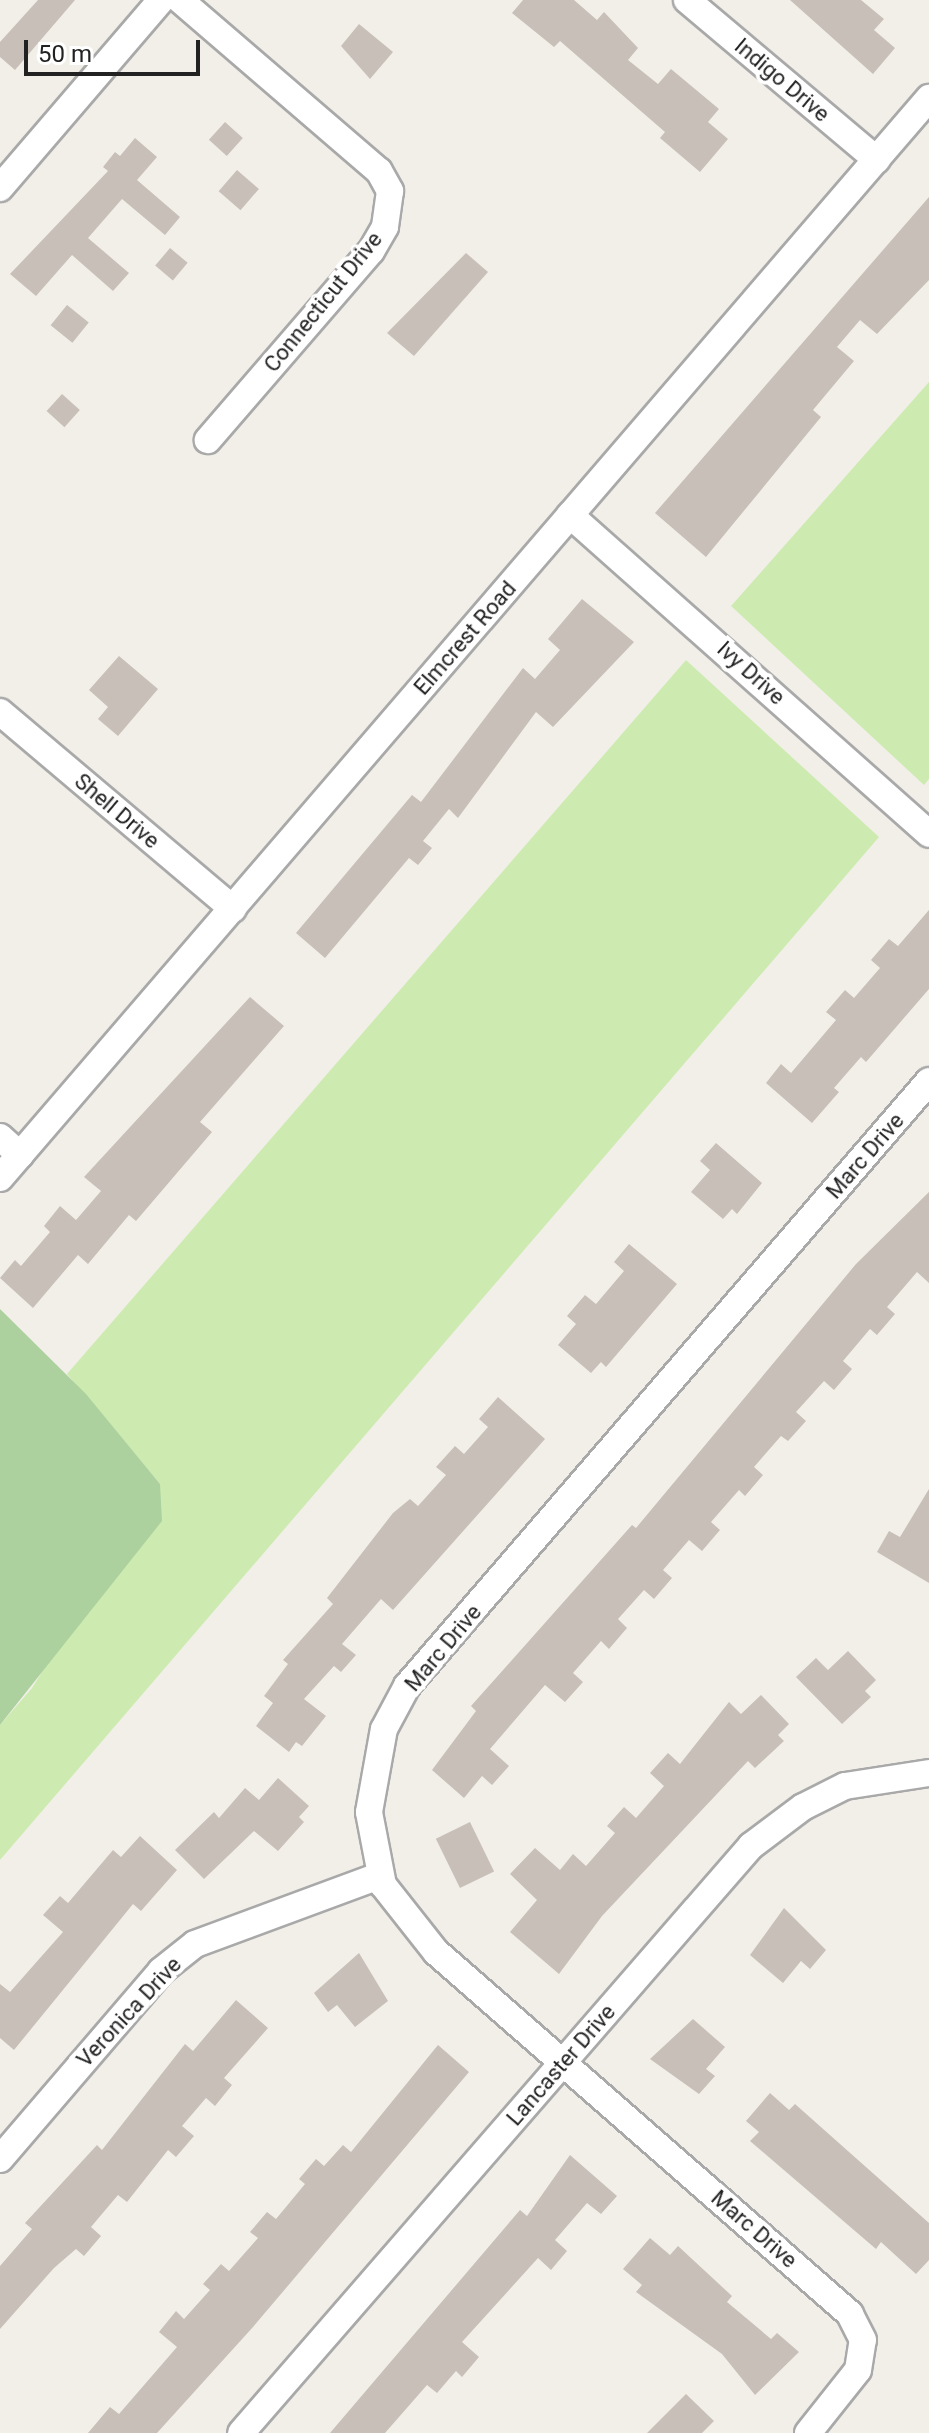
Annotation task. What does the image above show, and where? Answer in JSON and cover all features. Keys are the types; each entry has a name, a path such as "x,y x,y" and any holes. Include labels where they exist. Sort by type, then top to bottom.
{"street":[{"path":"0,188 161,0"},
{"name":"Connecticut Drive","path":"180,0 379,171 390,191 385,227 371,251 208,440"},
{"name":"Indigo Drive","path":"687,0 877,160"},
{"name":"Elmcrest Road","path":"0,1178 929,98"},
{"name":"Ivy Drive","path":"570,515 929,834"},
{"name":"Shell Drive","path":"0,712 233,909"},
{"name":"Marc Drive","path":"808,2433 849,2386 864,2353 850,2314 436,1952 379,1876 369,1812 372,1773 384,1729 407,1686 929,1081"},
{"path":"0,1137 20,1155"},
{"name":"Lancaster Drive","path":"241,2433 766,1833 845,1786 929,1773"},
{"name":"Veronica Drive","path":"0,2159 161,1971 195,1944 379,1876"}],"green space":[{"path":"929,382 929,779 924,785 731,606"},
{"path":"686,660 879,837 0,1860 0,1725 32,1688 160,1484 67,1374"},
{"path":"0,1309 86,1394 160,1484 162,1521 0,1725"}],"building":[{"path":"38,0 75,0 15,70 0,57 0,42"},
{"path":"523,0 574,0 597,20 604,12 638,48 628,60 658,84 671,69 719,109 708,122 728,139 700,172 660,138 665,132 560,41 554,47 512,13"},
{"path":"790,0 861,0 884,19 874,30 895,48 873,74"},
{"path":"359,24 393,52 370,79 341,46"},
{"path":"225,122 243,138 227,156 209,140"},
{"path":"135,138 157,157 137,180 180,217 165,235 122,199 88,238 129,273 113,291 72,255 36,296 10,274 108,171 103,167 115,152 120,156"},
{"path":"237,170 259,189 241,210 219,191"},
{"path":"929,197 929,280 877,334 860,320 837,347 854,361 813,410 821,417 706,557 655,513"},
{"path":"170,248 188,263 173,280 155,266"},
{"path":"466,253 488,272 414,356 387,333"},
{"path":"67,305 89,323 72,343 51,325"},
{"path":"62,394 80,410 64,427 47,411"},
{"path":"582,599 634,642 553,727 536,712 458,818 449,809 423,841 432,848 418,865 409,858 325,958 296,933 412,795 421,802 523,668 535,679 560,650 548,639"},
{"path":"119,656 158,689 118,736 98,719 108,707 89,690"},
{"path":"929,910 929,989 866,1062 861,1057 834,1088 839,1092 812,1123 766,1083 781,1064 791,1073 836,1020 826,1012 845,990 854,998 880,968 871,960 889,939 898,946"},
{"path":"250,997 284,1026 200,1122 212,1132 136,1221 129,1215 88,1264 78,1255 33,1308 0,1278 15,1260 21,1266 50,1232 44,1226 60,1206 76,1220 101,1191 84,1177"},
{"path":"716,1143 762,1183 737,1214 732,1209 723,1219 691,1192 710,1170 700,1161"},
{"path":"929,1192 929,1283 917,1272 887,1307 895,1314 877,1335 870,1329 843,1361 852,1369 834,1390 824,1381 796,1412 806,1421 788,1441 781,1436 754,1467 763,1475 745,1496 739,1490 711,1522 720,1530 702,1551 689,1540 663,1570 672,1578 654,1599 644,1590 618,1619 627,1628 609,1649 601,1641 573,1673 583,1682 565,1702 545,1685 490,1749 509,1766 492,1785 482,1776 464,1798 432,1770 476,1711 471,1706 632,1525 636,1528 856,1264"},
{"path":"629,1244 677,1284 606,1367 601,1362 591,1373 558,1345 576,1324 567,1316 585,1295 596,1304 624,1271 614,1262"},
{"path":"498,1397 545,1439 393,1610 381,1599 342,1644 356,1655 341,1672 334,1666 304,1699 326,1716 302,1746 296,1742 289,1752 256,1726 273,1703 264,1696 288,1664 283,1660 333,1604 327,1598 393,1513 410,1499 418,1506 446,1475 436,1467 455,1446 464,1454 488,1427 479,1419"},
{"path":"929,1489 929,1583 877,1552 889,1531 900,1537"},
{"path":"848,1651 876,1680 865,1691 871,1697 842,1724 796,1677 816,1658 828,1670"},
{"path":"761,1695 789,1724 778,1735 784,1741 755,1768 748,1761 602,1916 559,1974 510,1932 537,1900 510,1874 535,1848 560,1870 573,1854 586,1866 615,1833 607,1826 624,1807 636,1818 664,1786 650,1773 668,1753 680,1764 729,1702 741,1714"},
{"path":"278,1778 309,1806 299,1817 304,1822 278,1851 254,1831 204,1879 175,1850 214,1812 219,1818 245,1788 259,1800"},
{"path":"470,1822 494,1871 460,1888 436,1839"},
{"path":"140,1836 177,1870 141,1911 133,1904 14,2050 0,2038 0,1984 10,1992 63,1932 43,1915 60,1896 68,1903 113,1850 121,1857"},
{"path":"784,1908 826,1950 810,1969 801,1961 783,1983 750,1955"},
{"path":"359,1953 388,2001 355,2027 337,2005 328,2012 314,1993"},
{"path":"236,2000 268,2028 224,2078 232,2085 215,2106 206,2098 182,2126 194,2136 176,2157 168,2150 127,2202 118,2195 91,2227 101,2236 84,2256 76,2249 54,2268 0,2329 0,2266 32,2229 25,2223 97,2145 102,2150 185,2044 193,2051"},
{"path":"693,2019 725,2047 706,2069 715,2076 699,2094 650,2059"},
{"path":"438,2045 469,2072 253,2327 157,2433 88,2433 110,2407 119,2414 177,2347 159,2332 176,2311 184,2319 210,2290 203,2284 221,2264 229,2271 258,2238 250,2232 267,2212 276,2219 305,2184 299,2179 316,2159 324,2166 343,2145 351,2152"},
{"path":"770,2093 789,2110 795,2104 929,2223 929,2260 916,2274 881,2242 876,2249 750,2141 759,2132 746,2121"},
{"path":"570,2155 617,2196 601,2214 587,2203 555,2240 567,2251 551,2270 538,2258 462,2342 479,2357 462,2377 456,2371 437,2393 427,2385 385,2433 330,2433 520,2210 527,2216"},
{"path":"650,2238 670,2255 678,2246 732,2296 727,2302 771,2339 777,2333 799,2352 755,2395 722,2354 636,2292 642,2285 623,2269"},
{"path":"686,2394 714,2421 702,2433 647,2433"}]}
